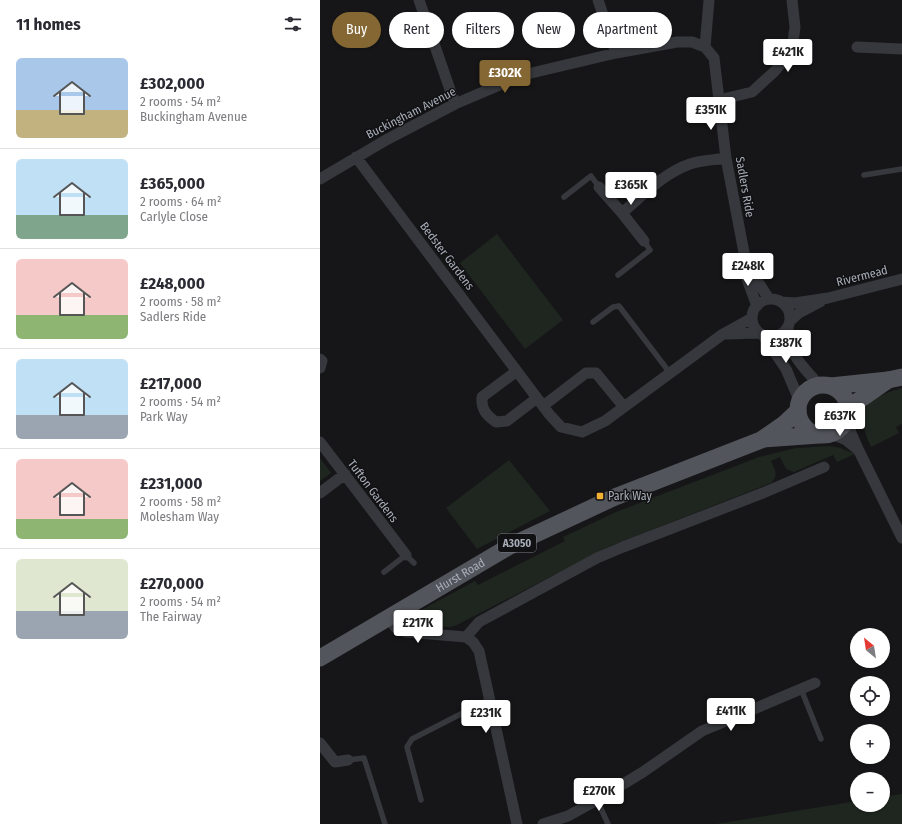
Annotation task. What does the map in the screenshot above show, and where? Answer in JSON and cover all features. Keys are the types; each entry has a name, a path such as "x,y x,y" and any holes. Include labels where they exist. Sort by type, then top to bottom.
{"main road":[{"path":"895,379 848,411 842,426 826,435 813,433 801,422 799,406 807,391 825,386 895,379"},
{"path":"825,386 843,395 848,411"},
{"name":"Hurst Road","path":"320,658 510,546 575,514 761,440 784,424 799,406"},
{"name":"Hurst Road","path":"761,440 826,435"}],"street":[{"path":"419,0 455,104"},
{"path":"598,0 616,53"},
{"path":"705,47 709,0"},
{"path":"719,100 752,92 775,71 792,49 795,27 792,0"},
{"name":"Buckingham Avenue","path":"320,178 455,104 523,75 616,53 677,42 692,42 705,47"},
{"name":"Sadlers Ride","path":"705,47 714,58 726,158 746,263 747,279 757,306"},
{"path":"857,47 902,49"},
{"name":"Bedster Gardens","path":"356,157 540,402 561,427 582,432 605,421 722,334 752,318"},
{"path":"622,212 657,183 683,167 696,162 726,158"},
{"path":"599,187 622,212 644,241"},
{"name":"Sadlers Ride","path":"746,263 769,299"},
{"name":"Rivermead","path":"781,302 795,303 828,298 902,279"},
{"name":"Rivermead","path":"789,324 799,313 828,298"},
{"path":"799,406 786,368 752,324 752,318 757,306 769,299 781,302 788,310 789,343 794,356 825,386"},
{"path":"722,334 761,335 770,338 780,335 789,324"},
{"path":"320,359 322,361 320,368"},
{"path":"517,371 482,397 482,405 487,415 496,422 507,420 540,402 586,373 596,373 624,407"},
{"path":"848,411 852,434 859,451 902,538"},
{"path":"826,435 846,440 859,451"},
{"name":"Tufton Gardens","path":"320,442 410,559"},
{"path":"466,637 479,622 597,558 763,493 824,466"},
{"path":"320,493 345,474"},
{"path":"389,618 395,627 406,632 466,637 473,642 479,651 517,824"},
{"path":"543,824 568,816 597,800 643,772 702,731 814,684"},
{"path":"320,743 335,762 348,760"}],"lane":[{"path":"864,175 902,169"},
{"path":"564,196 591,176 599,187"},
{"path":"618,276 650,250 644,241"},
{"path":"593,322 613,307 619,306 670,373"},
{"path":"384,572 410,559"},
{"path":"801,689 821,739"},
{"path":"421,800 407,747 412,739 490,698"},
{"path":"348,760 364,758 385,824"},
{"path":"597,800 608,824"}],"shaded area":[{"path":"497,234 563,320 525,349 460,263"},
{"path":"902,388 902,424 896,427 899,433 871,447 863,423 863,414 866,407 871,401 879,396"},
{"path":"829,446 840,448 855,454 837,462 833,455 794,472 786,469 780,457 771,461 776,475 771,483 608,547 457,625 451,627 414,625 411,623 410,619 412,615 475,581 478,585 565,541 563,537 616,512 759,457 796,448"},
{"path":"320,458 331,473 320,481"},
{"path":"509,460 550,511 477,549 446,508"},
{"path":"902,794 902,824 716,824 850,802 850,812 890,812 890,796"}],"place":[{"name":"Park Way","path":"600,496"}]}
